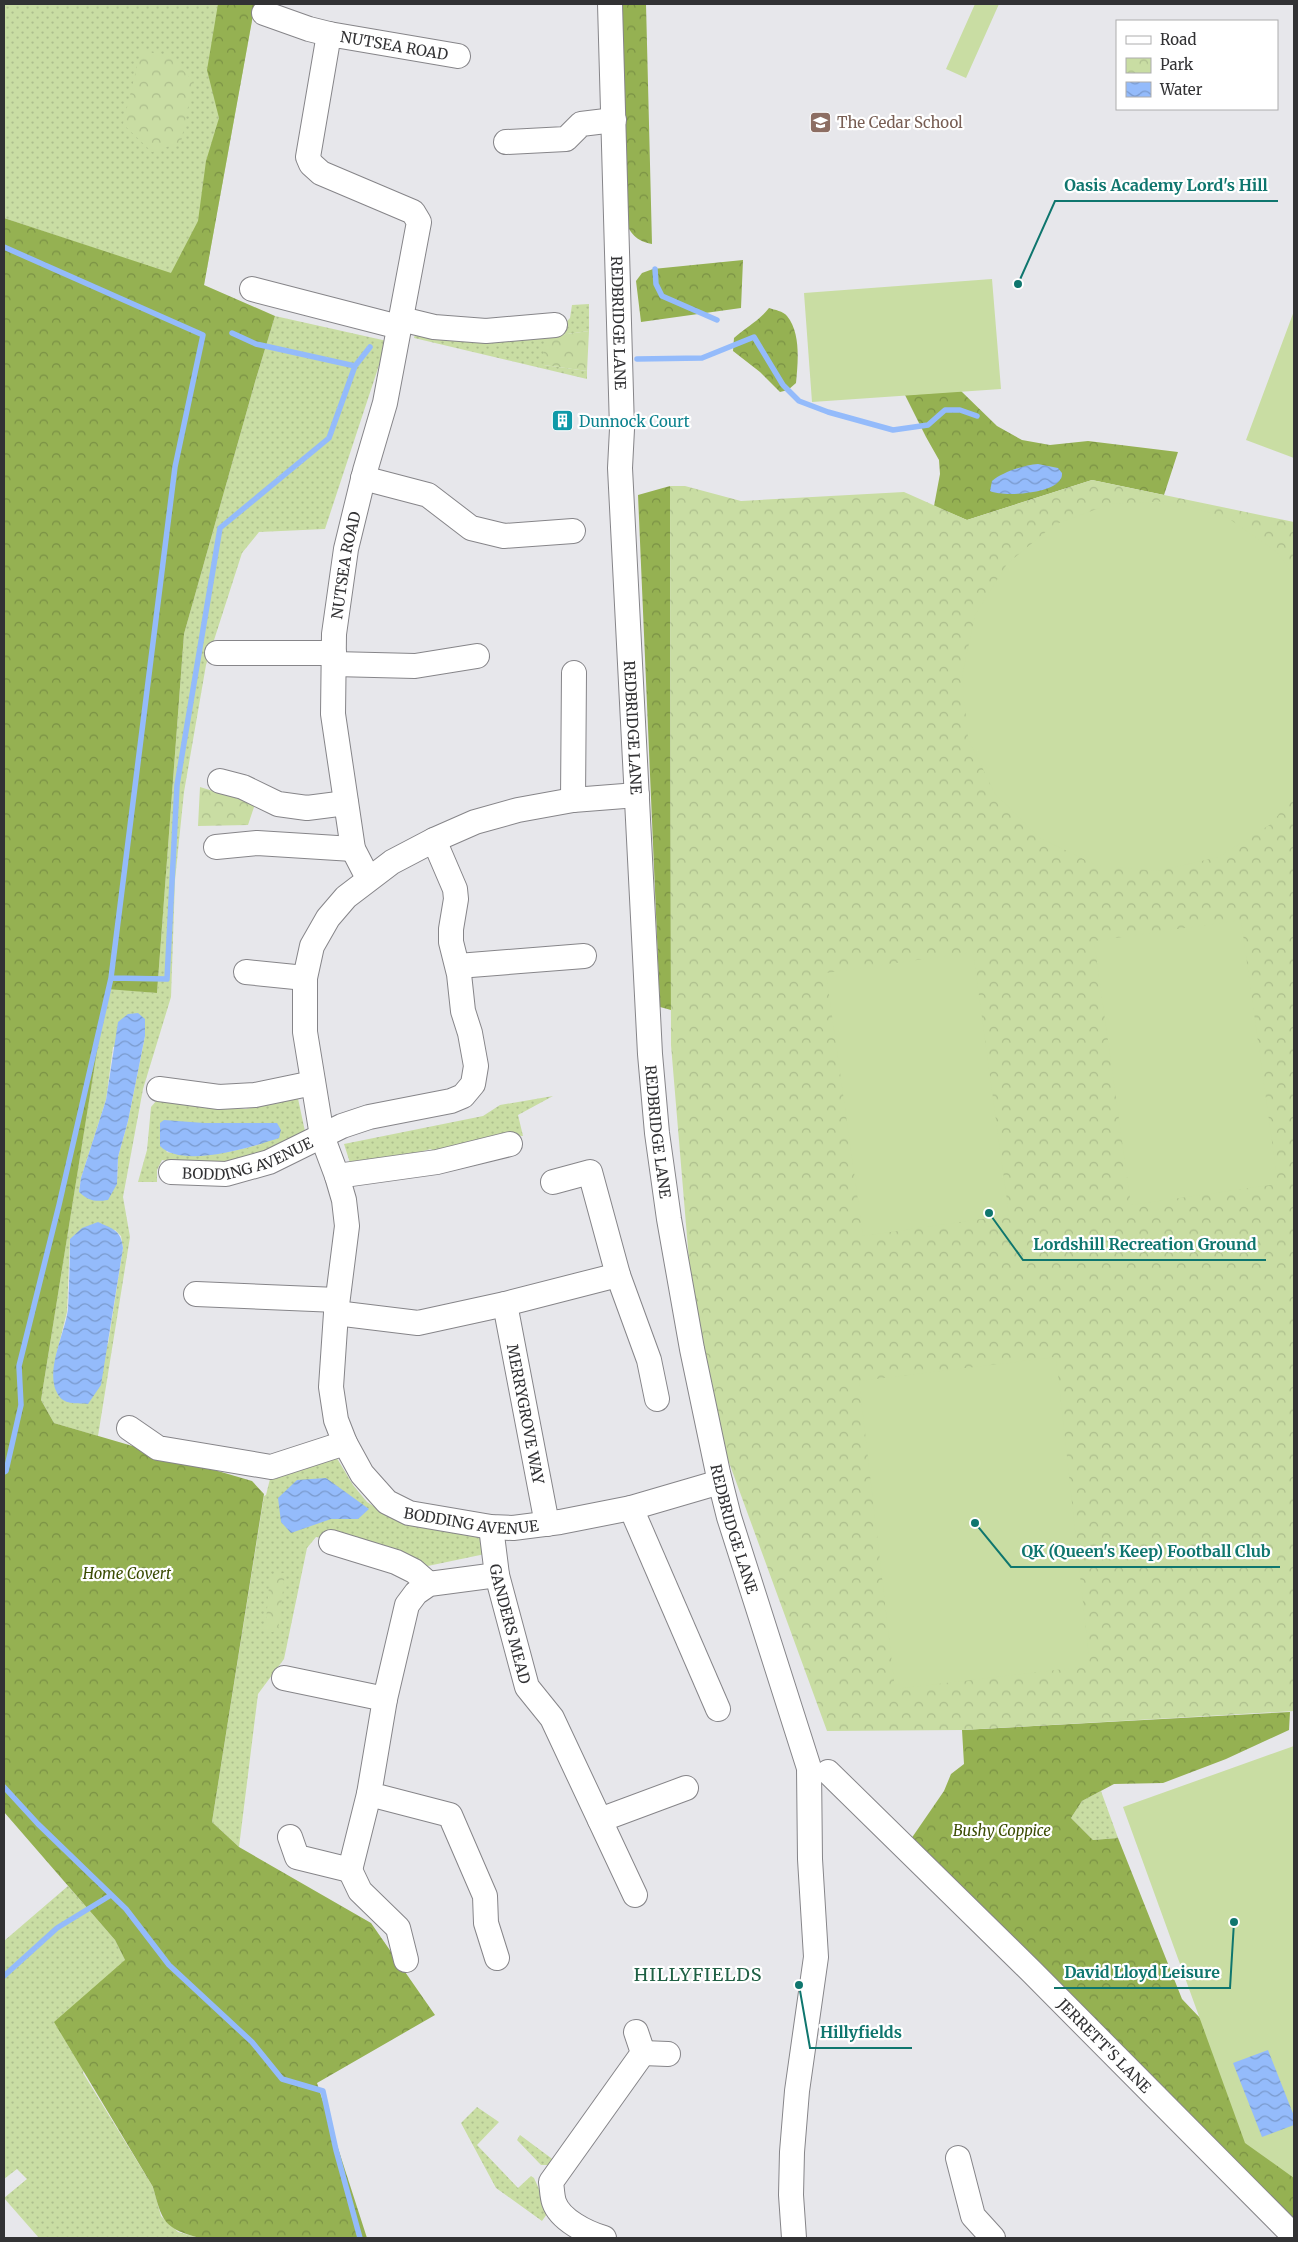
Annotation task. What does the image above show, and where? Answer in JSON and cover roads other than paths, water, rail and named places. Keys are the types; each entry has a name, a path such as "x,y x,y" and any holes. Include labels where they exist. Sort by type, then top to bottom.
{"street":[{"name":"REDBRIDGE LANE","path":"610,4 622,429 620,468 650,1054 657,1133 669,1219 692,1349 720,1482 732,1526 809,1768 810,1859 816,1957 797,2091 792,2152 791,2195 794,2238"},
{"name":"NUTSEA ROAD","path":"264,13 329,34 458,56"},
{"name":"NUTSEA ROAD","path":"329,34 308,157 311,164 320,173 413,212 419,222 385,403 363,478 346,549 334,634 333,714 353,849 368,878"},
{"path":"506,142 566,139 582,124 614,120"},
{"path":"252,289 400,323 486,331 555,325"},
{"path":"363,478 428,496 471,528 504,536 573,531"},
{"path":"217,653 334,658 415,666 477,656"},
{"path":"573,800 574,673"},
{"path":"220,781 243,787 278,804 306,808 346,803"},
{"name":"BODDING AVENUE","path":"637,795 573,800 518,810 475,822 434,840 392,862 368,878 346,897 328,918 312,946 305,978 305,1032 322,1136 344,1200 347,1226 336,1306 331,1387 336,1420 345,1443 362,1474 387,1502 409,1513 491,1527 513,1528 548,1524 631,1508 720,1482"},
{"path":"322,1136 342,1126 368,1117 451,1101 463,1096 473,1084 476,1066 470,1033 463,1011 458,966 452,942 451,928 456,899 455,888 434,840"},
{"path":"216,847 257,843 353,849"},
{"path":"458,966 584,956"},
{"path":"246,972 305,978"},
{"path":"158,1089 219,1096 255,1095 313,1083"},
{"name":"BODDING AVENUE","path":"171,1172 226,1174 269,1162 322,1136"},
{"path":"337,1176 438,1162 510,1144"},
{"path":"553,1182 590,1172 618,1275 648,1360 657,1398"},
{"path":"196,1294 336,1306 418,1323 505,1304 618,1275"},
{"name":"MERRYGROVE WAY","path":"505,1304 548,1524"},
{"path":"129,1428 158,1448 271,1468 345,1443"},
{"path":"631,1508 718,1709"},
{"name":"GANDERS MEAD","path":"491,1527 497,1574 527,1687 552,1718 635,1895"},
{"path":"331,1542 396,1562 414,1571 429,1584"},
{"path":"406,1960 398,1928 360,1890 350,1870 369,1794 385,1699 407,1605 416,1592 429,1584 497,1574"},
{"path":"284,1678 385,1699"},
{"name":"JERRETT'S LANE","path":"828,1772 1031,1971 1294,2236"},
{"path":"600,1820 686,1788"},
{"path":"369,1794 450,1815 485,1896 486,1923 496,1958"},
{"path":"290,1837 297,1858 350,1870"},
{"path":"604,2238 573,2225 554,2202 551,2182 640,2042 668,2054"},
{"path":"958,2158 973,2216 982,2235"}],"water":[{"path":"1038,464 1058,468 1062,473 1061,479 1055,485 1026,493 1005,494 990,491 992,481 1002,475 1020,467"},
{"path":"138,1013 145,1019 145,1036 128,1121 118,1157 117,1184 108,1200 92,1200 79,1192 81,1178 106,1100 118,1022 128,1014"},
{"path":"164,1120 204,1123 277,1123 281,1130 279,1138 235,1151 200,1156 184,1156 170,1153 160,1146 160,1123"},
{"path":"98,1222 118,1234 123,1248 101,1385 88,1404 72,1403 65,1401 59,1396 53,1377 56,1354 68,1309 70,1239 82,1228"},
{"path":"326,1478 369,1509 358,1519 331,1519 291,1533 281,1522 278,1498 297,1480"},
{"path":"1268,2050 1294,2116 1294,2125 1262,2137 1233,2063"}],"waterway":[{"path":"4,247 203,335 175,467 111,978 59,1205 19,1366 21,1405 6,1471 4,1472"},
{"path":"655,269 656,284 662,296 717,320"},
{"path":"111,978 167,979 177,785 220,528 329,438 355,366 256,344 232,333"},
{"path":"637,359 702,358 754,337 783,385 799,401 828,412 893,430 928,425 945,410 960,410 977,416"},
{"path":"355,366 370,347"},
{"path":"4,1787 38,1824 126,1909 169,1965 252,2042 282,2079 323,2091 336,2150 360,2238"},
{"path":"4,1976 57,1928 111,1895"}],"place":[{"name":"The Cedar School","path":"821,122"},
{"name":"Oasis Academy Lord's Hill","path":"1018,284"},
{"name":"Dunnock Court","path":"563,421"},
{"name":"Lordshill Recreation Ground","path":"989,1213"},
{"name":"QK (Queen's Keep) Football Club","path":"975,1523"},
{"name":"David Lloyd Leisure","path":"1234,1922"},
{"name":"Hillyfields","path":"799,1985"}],"district":[{"name":"HILLYFIELDS","path":"698,1974"}],"park label":[{"name":"Home Covert","path":"127,1573"},
{"name":"Bushy Coppice","path":"1002,1830"}]}
